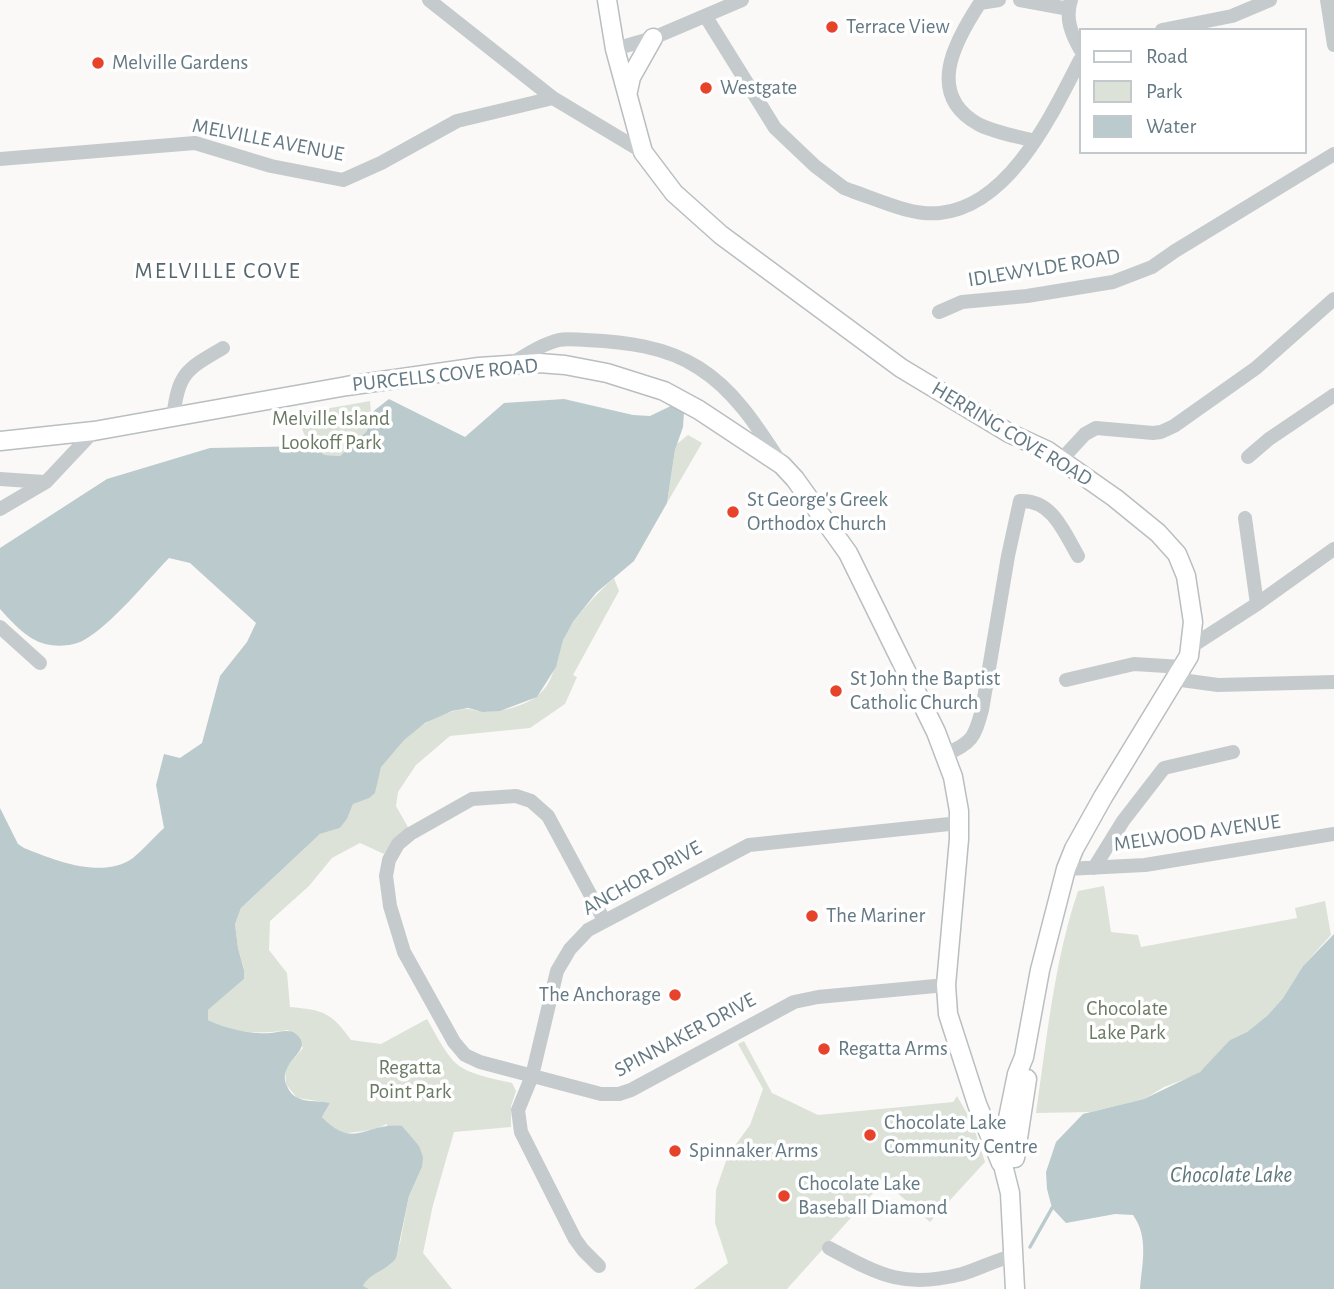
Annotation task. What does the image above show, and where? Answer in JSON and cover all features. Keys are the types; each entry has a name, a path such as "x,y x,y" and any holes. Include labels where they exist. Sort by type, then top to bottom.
{"main road":[{"name":"HERRING COVE ROAD","path":"607,0 615,49 643,152 674,193 818,308 901,368 1009,433 1048,451 1125,506 1158,533 1177,554 1186,576 1193,622 1189,656 1084,828 1066,869 1040,970 1024,1057 1028,1077 1015,1111 1004,1169 1010,1193"},
{"path":"628,95 631,77 653,38"},
{"name":"PURCELLS COVE ROAD","path":"0,441 94,432 346,386 511,364 539,363 607,373 664,391 699,410 782,464 848,553 945,755 957,796 959,823 957,882 946,985 952,1032 1004,1169"},
{"path":"973,1090 990,1104 1015,1111"},
{"name":"HERRING COVE ROAD","path":"1015,1111 1010,1193 1015,1289"}],"street":[{"path":"429,0 553,97 643,152"},
{"path":"615,49 653,38 743,0"},
{"path":"999,0 980,3 970,20 951,56 949,89 959,111 981,125 1035,141"},
{"path":"1020,0 1070,5 1069,26 1078,44"},
{"path":"1172,28 1232,16 1269,0"},
{"path":"1327,0 1334,45"},
{"path":"706,17 775,128 815,166 844,188 907,209 939,214 962,208 983,197 1010,173 1042,132 1078,64"},
{"name":"MELVILLE AVENUE","path":"0,159 195,143 271,166 343,180 381,163 457,121 553,97"},
{"name":"IDLEWYLDE ROAD","path":"939,312 962,302 1027,296 1113,282 1152,267 1334,154"},
{"path":"1060,461 1085,434 1096,428 1153,433 1174,426 1256,369 1334,299"},
{"path":"511,364 536,349 561,340 611,341 657,348 698,367 714,380 748,413 782,464"},
{"path":"173,418 177,386 191,368 223,348"},
{"path":"1248,457 1269,439 1334,395"},
{"path":"0,509 46,482 94,432"},
{"path":"0,479 46,482"},
{"path":"945,755 967,744 976,731 1020,501 1024,500 1050,510 1078,556"},
{"path":"1245,518 1258,604"},
{"path":"1192,646 1258,604 1334,549"},
{"path":"0,627 40,663"},
{"path":"1066,680 1135,664 1218,685 1334,682"},
{"path":"1094,868 1123,821 1164,768 1233,752"},
{"name":"SPINNAKER DRIVE","path":"604,920 548,816 537,805 523,798 504,796 472,799 404,839 391,855 387,868 386,884 400,942 454,1042 465,1055 601,1094 619,1094 631,1090 794,1002 818,997 946,985"},
{"name":"ANCHOR DRIVE","path":"599,1265 575,1239 520,1128 518,1110 532,1076 559,966 580,937 604,920 749,845 959,823"},
{"name":"MELWOOD AVENUE","path":"1066,869 1157,863 1334,834"},
{"path":"829,1248 896,1281 910,1282 941,1280 1013,1256"}],"green space":[{"name":"Melville Island Lookoff Park","path":"370,401 371,413 367,431 340,456 325,455 309,446 296,414"},
{"path":"688,435 702,443 667,503 675,450 677,444"},
{"name":"Regatta Point Park","path":"614,578 619,591 573,675 577,677 565,704 530,728 450,736 416,765 398,792 396,806 409,829 394,839 384,854 360,843 332,858 309,886 270,921 269,950 287,973 290,1007 311,1009 325,1014 338,1023 351,1040 381,1044 427,1019 444,1049 459,1066 479,1075 512,1083 516,1091 511,1106 511,1127 454,1132 433,1205 423,1253 452,1289 369,1289 363,1286 367,1278 391,1264 400,1243 409,1196 422,1167 386,1124 370,1130 341,1132 322,1117 330,1103 297,1098 286,1084 285,1069 303,1048 288,1030 247,1032 226,1028 208,1020 208,1010 244,979 235,924 241,908 320,834 340,828 353,804 375,793 381,767 405,737 442,715 466,709 495,711 510,708 531,700 543,691 551,677 563,639 572,624"},
{"name":"Chocolate Lake Park","path":"1104,886 1111,932 1138,935 1141,947 1297,918 1295,908 1325,901 1331,935 1303,966 1283,998 1268,1015 1247,1032 1230,1040 1212,1062 1196,1075 1164,1087 1144,1099 1091,1112 1036,1113 1052,1000 1078,891"},
{"path":"744,1041 772,1093 818,1115 953,1102 957,1096 972,1122 985,1162 930,1222 884,1181 787,1289 694,1289 728,1263 715,1223 716,1190 728,1155 750,1125 763,1089 738,1044"}],"water":[{"path":"389,399 465,437 504,403 564,399 633,415 650,416 677,403 684,412 667,503 634,561 596,593 573,622 563,640 556,667 537,697 500,711 483,712 468,708 452,711 425,723 404,740 381,767 375,793 353,804 340,828 320,834 241,908 235,924 244,979 208,1010 208,1020 247,1032 294,1033 301,1041 301,1047 286,1070 285,1077 293,1095 306,1100 330,1103 322,1117 343,1132 352,1134 402,1126 419,1146 423,1157 422,1167 409,1196 396,1258 366,1281 363,1286 369,1289 0,1289 0,808 18,844 36,853 93,868 121,864 133,858 164,828 156,785 164,754 180,758 202,743 220,676 247,642 256,623 190,563 169,558 117,614 95,633 69,645 42,643 25,633 0,609 0,548 107,479 210,448 309,446 325,455 340,456 367,431 371,413"},
{"name":"Chocolate Lake","path":"1334,934 1334,1289 1140,1289 1143,1241 1133,1215 1115,1214 1066,1223 1052,1208 1046,1172 1056,1142 1083,1114 1144,1099 1200,1072 1230,1040 1247,1032 1268,1015 1283,998 1303,966"}],"waterway":[{"path":"1030,1247 1052,1208"}],"place":[{"name":"Terrace View","path":"832,27"},
{"name":"Melville Gardens","path":"98,63"},
{"name":"Westgate","path":"706,88"},
{"name":"St George's Greek Orthodox Church","path":"733,512"},
{"name":"St John the Baptist Catholic Church","path":"836,691"},
{"name":"The Mariner","path":"812,916"},
{"name":"The Anchorage","path":"675,995"},
{"name":"Regatta Arms","path":"824,1049"},
{"name":"Chocolate Lake Community Centre","path":"870,1135"},
{"name":"Spinnaker Arms","path":"675,1151"},
{"name":"Chocolate Lake Baseball Diamond","path":"784,1196"}],"district":[{"name":"MELVILLE COVE","path":"218,271"}]}
